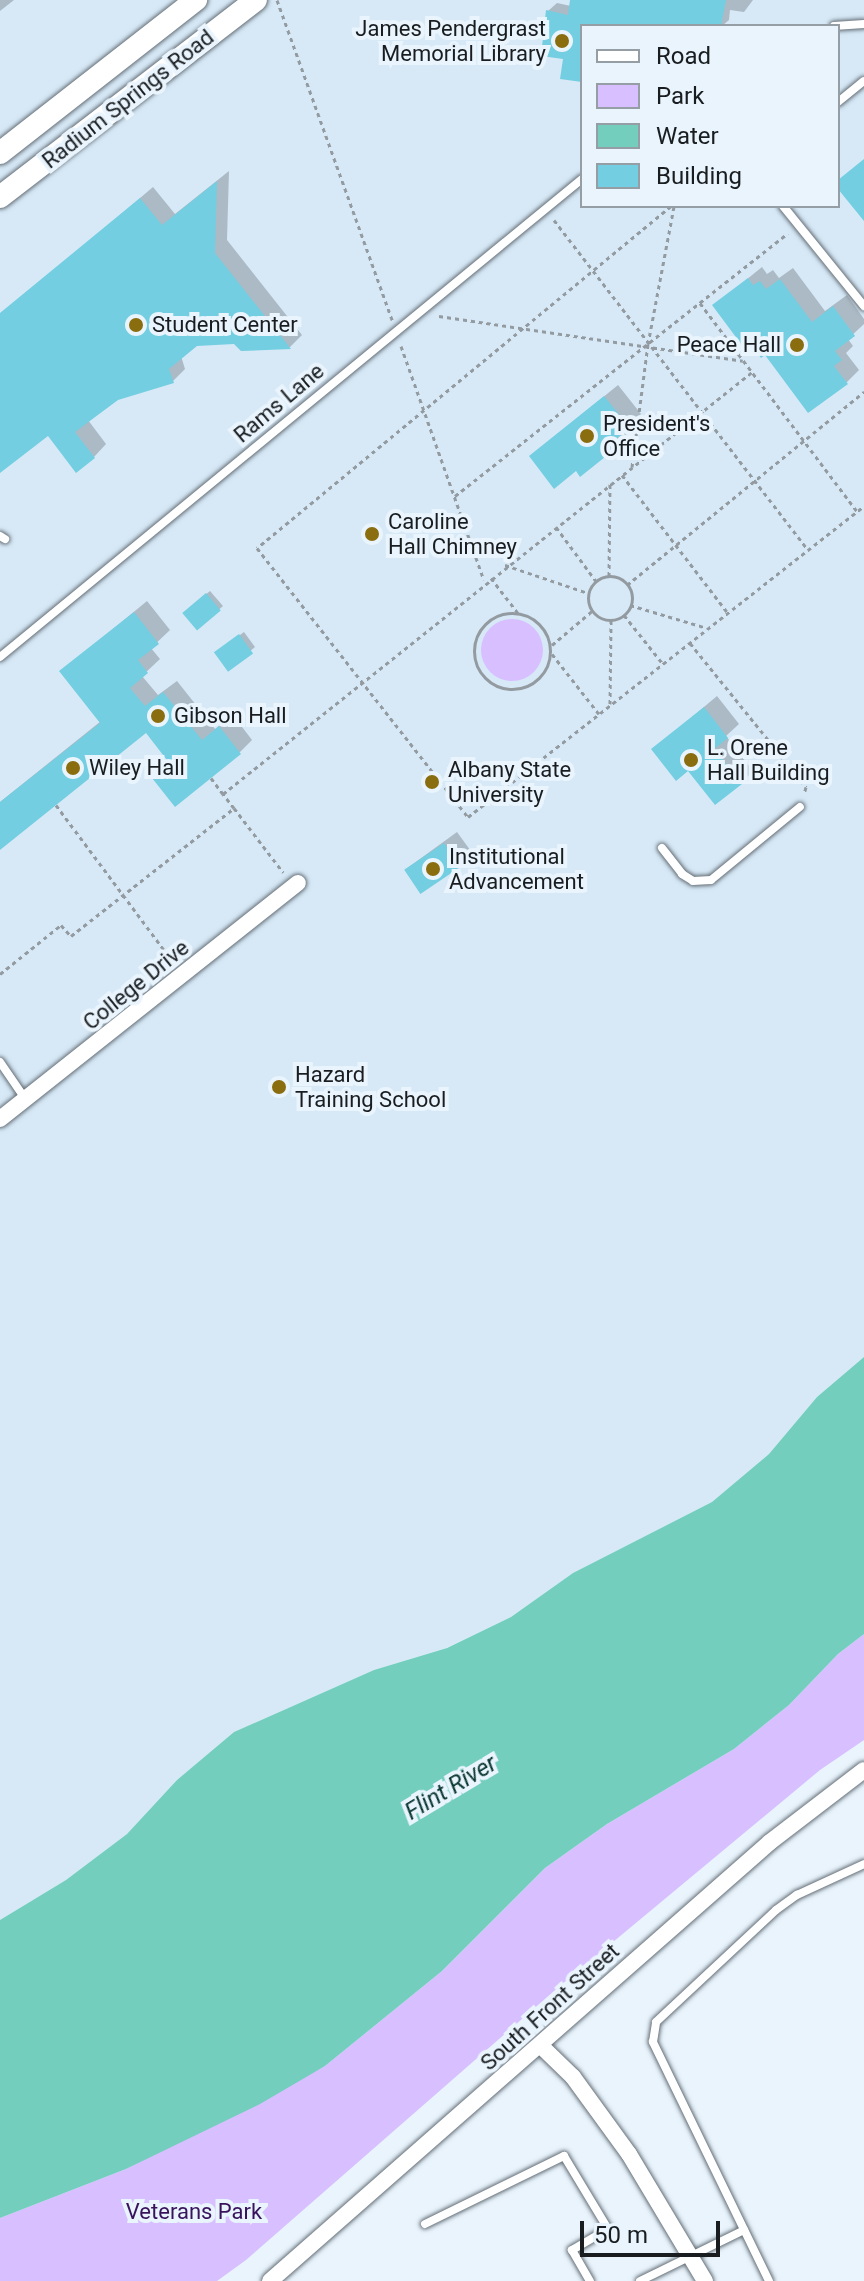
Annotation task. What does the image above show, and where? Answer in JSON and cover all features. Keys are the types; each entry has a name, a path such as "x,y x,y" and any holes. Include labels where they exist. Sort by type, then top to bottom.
{"main road":[{"name":"Radium Springs Road","path":"0,197 256,0"},
{"name":"Radium Springs Road","path":"0,153 194,1"}],"street":[{"name":"College Drive","path":"0,1119 296,884"},
{"name":"South Front Street","path":"270,2281 770,1842 864,1770"},
{"path":"540,2045 573,2077 629,2154 705,2281"}],"lane":[{"path":"840,26 864,24"},
{"path":"840,100 864,81"},
{"name":"Rams Lane","path":"0,657 395,329 580,180"},
{"path":"785,208 864,306"},
{"path":"662,848 682,874 693,881 711,880 800,807"},
{"path":"0,1062 26,1100"},
{"path":"769,2281 653,2042 656,2022 776,1910 797,1895 864,1864"},
{"path":"425,2224 564,2156 608,2229 572,2250 590,2281"},
{"path":"640,2281 744,2230"}],"path":[{"path":"277,0 485,582"},
{"path":"544,207 808,550"},
{"path":"671,208 257,548 468,817 864,506"},
{"path":"632,467 648,344 673,208"},
{"path":"455,496 798,225"},
{"path":"700,303 857,511"},
{"path":"415,313 648,344 743,361"},
{"path":"223,794 505,565 752,372"},
{"path":"627,585 864,392"},
{"path":"622,475 728,613"},
{"path":"609,576 610,484"},
{"path":"556,527 596,581"},
{"path":"505,565 588,593"},
{"path":"609,576 627,585 632,595 624,615 611,620 592,611 588,593 596,581 609,576"},
{"path":"490,577 518,613 542,627 550,646 545,672 524,687 498,687 478,669 474,643 479,631 499,614 518,613"},
{"path":"630,605 709,628"},
{"path":"550,646 592,611"},
{"path":"624,615 663,664"},
{"path":"610,705 611,620"},
{"path":"690,643 806,787 800,807"},
{"path":"550,652 599,714"},
{"path":"211,778 296,884"},
{"path":"56,805 183,976"},
{"path":"0,974 61,925 71,936 234,808"}],"shaded area":[{"name":"Albany State University","path":"0,0 864,0 864,1357 817,1397 769,1454 712,1502 573,1573 511,1617 446,1648 374,1670 234,1732 177,1780 127,1834 66,1880 0,1920"}],"green space":[{"path":"506,619 518,619 534,628 541,638 541,662 534,672 518,681 506,681 486,667 481,656 481,644 495,624"},
{"name":"Veterans Park","path":"864,1634 864,1740 820,1770 554,1991 246,2260 217,2281 0,2281 0,2218 126,2169 325,2066 442,1971 545,1868 607,1824 734,1749 789,1705 838,1654"}],"water":[{"name":"Flint River","path":"864,1357 864,1634 838,1654 789,1705 734,1749 607,1824 545,1868 442,1971 325,2066 260,2104 126,2169 0,2218 0,1920 66,1880 127,1834 177,1780 234,1732 374,1670 447,1648 511,1617 573,1573 712,1502 769,1454 817,1397"}],"building":[{"name":"James Pendergrast Memorial Library","path":"570,0 726,0 721,24 580,24 580,82 560,79 563,59 541,56 546,10 568,15"},
{"path":"864,159 864,221 840,191 840,178"},
{"name":"Student Center","path":"217,181 215,253 291,349 241,351 234,344 197,346 169,369 174,383 118,400 75,432 95,458 76,473 48,436 0,473 0,313 140,198 162,225"},
{"name":"Peace Hall","path":"748,278 753,285 760,281 766,289 780,279 812,322 833,306 855,336 835,351 842,360 834,366 848,384 808,413 765,355 761,358 749,342 744,348 712,305"},
{"name":"President's Office","path":"604,396 630,428 611,443 615,449 580,477 576,471 554,489 529,456"},
{"path":"206,593 221,611 197,631 182,613"},
{"path":"134,612 159,644 138,660 148,673 130,688 145,706 163,692 202,740 219,726 241,754 175,807 152,778 170,764 146,733 0,850 0,802 100,723 59,671"},
{"path":"239,634 253,653 228,672 214,652"},
{"name":"L. Orene Hall Building","path":"704,707 728,738 714,749 742,784 715,805 688,771 676,781 651,749"},
{"name":"Institutional Advancement","path":"444,843 460,867 420,894 404,870"}],"place":[{"name":"James Pendergrast Memorial Library","path":"562,41"},
{"name":"Student Center","path":"136,325"},
{"name":"Peace Hall","path":"797,345"},
{"name":"President's Office","path":"587,436"},
{"name":"Caroline Hall Chimney","path":"372,534"},
{"name":"Gibson Hall","path":"158,716"},
{"name":"L. Orene Hall Building","path":"691,760"},
{"name":"Wiley Hall","path":"73,768"},
{"name":"Albany State University","path":"432,782"},
{"name":"Institutional Advancement","path":"433,869"},
{"name":"Hazard Training School","path":"279,1087"}]}
